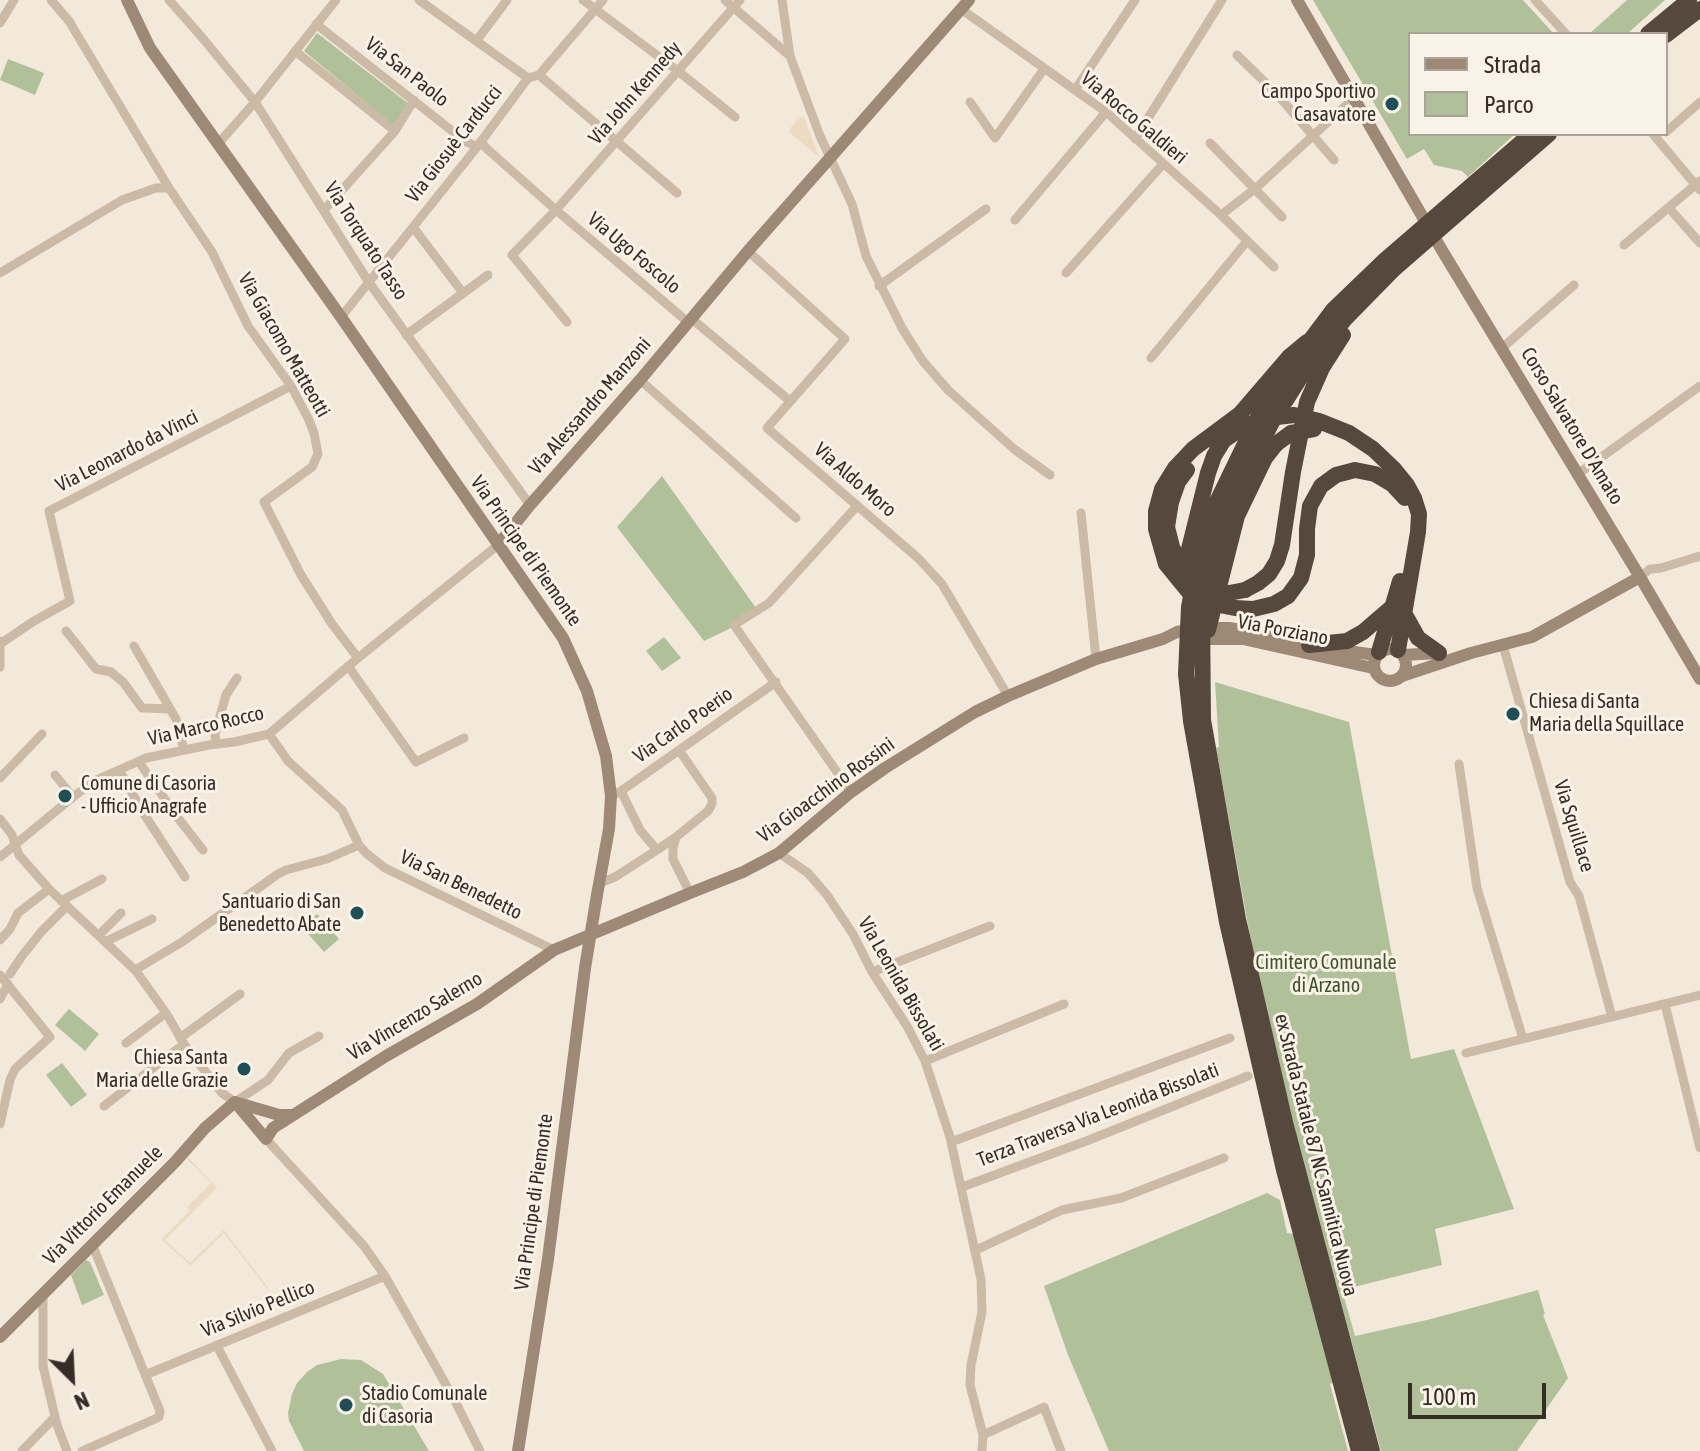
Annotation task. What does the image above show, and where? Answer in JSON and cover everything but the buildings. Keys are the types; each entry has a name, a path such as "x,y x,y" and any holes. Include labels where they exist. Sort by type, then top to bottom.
{"highway":[{"path":"1650,32 1689,0"},
{"path":"1668,33 1700,9"},
{"name":"ex Strada Statale 87 NC Sannitica Nuova","path":"1359,1451 1284,1170 1227,922 1191,721 1186,674 1189,607 1214,508 1258,417 1312,338 1333,310 1385,260 1529,136"},
{"name":"ex Strada Statale 87 NC Sannitica Nuova","path":"1372,1451 1285,1122 1238,919 1203,720 1202,608 1206,578 1226,511 1272,422 1311,361 1345,319 1394,269 1547,136"},
{"path":"1364,300 1322,368 1307,402 1293,472 1282,545 1269,574 1245,590 1213,592 1181,565 1167,527 1178,482 1194,462 1245,426 1269,418 1294,415 1319,421 1349,433 1373,449 1394,469 1407,485 1419,514 1418,532 1398,609 1376,659"},
{"path":"1312,338 1289,357 1240,414 1193,449 1175,468 1162,489 1156,511 1156,529 1166,564 1188,591 1209,603 1253,609 1274,604 1288,596 1301,578 1307,555 1310,506 1321,486 1336,475 1355,470 1375,474 1392,484 1405,498"},
{"path":"1202,651 1237,516 1265,458 1276,444 1291,433 1310,429 1340,436 1358,446 1382,466 1399,485 1405,498 1411,521 1397,595 1400,652"},
{"path":"1186,674 1181,628 1184,580 1208,473 1225,438"},
{"path":"1309,645 1347,641 1398,609"},
{"path":"1398,609 1418,638 1439,653"}],"street":[{"path":"0,23 14,0"},
{"name":"Via Giacomo Matteotti","path":"51,0 69,21 169,188 212,252 248,326 291,386 308,418 318,454 312,467 264,502 301,575 358,658"},
{"name":"Via Torquato Tasso","path":"169,0 255,102 368,281 530,505"},
{"path":"217,145 336,0"},
{"path":"419,0 528,78"},
{"path":"477,40 507,0"},
{"path":"583,0 735,117"},
{"path":"603,0 539,75 677,193"},
{"path":"782,0 790,56 820,136 852,204 866,256 902,328 922,360 948,390 1014,449 1050,475"},
{"path":"1075,90 1135,0"},
{"path":"1135,139 1222,0"},
{"name":"Corso Salvatore D'Amato","path":"1297,0 1700,679"},
{"path":"1535,0 1564,32"},
{"name":"Via Principe di Piemonte","path":"130,1 150,48 563,638 578,668 606,756 616,794 585,968 548,1259 518,1451"},
{"path":"733,2 790,56"},
{"name":"Via John Kennedy","path":"556,210 678,71 733,2"},
{"name":"Via Rocco Galdieri","path":"965,5 1044,69 1106,112 1274,267"},
{"name":"Via Alessandro Manzoni","path":"358,658 498,545 748,251 965,5"},
{"name":"Via San Paolo","path":"316,24 465,141 479,144"},
{"path":"295,51 395,131"},
{"path":"1237,55 1276,93 1334,160"},
{"path":"970,102 995,138 1044,69"},
{"name":"Via Giosuè Carducci","path":"341,317 528,78 539,75"},
{"path":"1221,215 1256,188 1354,98"},
{"path":"324,210 395,131 414,100"},
{"path":"1668,130 1700,102"},
{"path":"1015,220 1106,112"},
{"path":"1624,245 1699,186 1655,136"},
{"path":"1210,143 1282,217"},
{"name":"Via Ugo Foscolo","path":"479,144 690,321"},
{"path":"1066,273 1163,164"},
{"path":"0,273 122,200 156,188 169,188"},
{"path":"1669,208 1700,243"},
{"path":"879,286 986,209"},
{"path":"556,210 512,255 567,322"},
{"path":"413,227 463,293"},
{"path":"1151,358 1247,241"},
{"path":"690,321 790,401 845,339 748,251"},
{"path":"406,335 488,275"},
{"path":"1502,348 1574,285"},
{"path":"640,380 796,518"},
{"name":"Via Leonardo da Vinci","path":"0,642 70,601 49,511 291,386"},
{"path":"1578,474 1700,386"},
{"name":"Via Aldo Moro","path":"790,401 767,428 918,558 942,584 1008,696"},
{"path":"851,792 734,625 769,603 857,506"},
{"path":"1081,513 1096,659"},
{"path":"1640,577 1653,575 1661,568 1700,556"},
{"name":"Via Porziano","path":"1471,653 1385,649 1376,659 1377,675 1388,682 1394,681 1471,653 1532,637 1640,577"},
{"name":"Via Porziano","path":"1163,639 1177,632 1199,628 1229,628 1376,659"},
{"path":"66,631 96,669 111,672 123,682 142,708 170,709"},
{"name":"Via Porziano","path":"1163,639 1243,639 1376,659"},
{"name":"Via Gioacchino Rossini","path":"554,950 743,872 779,853 851,792 885,768 962,720 1008,696 1096,659 1163,639"},
{"path":"0,642 0,667"},
{"name":"Via Squillace","path":"1503,645 1612,1017"},
{"path":"134,646 176,719 184,750"},
{"path":"1400,652 1406,667 1402,676"},
{"name":"Via Marco Rocco","path":"0,857 96,780 139,762 184,750 269,734 358,658"},
{"path":"348,666 416,762 464,738"},
{"path":"216,744 215,734 226,695 237,678"},
{"name":"Via Carlo Poerio","path":"616,794 776,682"},
{"path":"0,778 42,734"},
{"name":"Via San Benedetto","path":"269,734 288,761 342,810 366,853 391,872 554,950"},
{"path":"599,889 676,837 708,811 712,798 679,750"},
{"path":"139,762 203,850"},
{"path":"1459,764 1477,888 1523,1039"},
{"path":"119,770 185,877"},
{"path":"55,775 73,797"},
{"path":"616,794 657,850"},
{"path":"0,819 12,835 19,855 49,889 135,970 182,1041 222,1093 265,1130 364,1246 385,1276 480,1451"},
{"path":"676,837 673,859 690,893"},
{"path":"135,970 182,942 286,870 327,859 359,845"},
{"name":"Via Leonida Bissolati","path":"779,853 808,873 827,895 853,934 925,1061 951,1142 981,1279 982,1312 970,1385 983,1435 982,1451"},
{"path":"0,999 6,978 64,903 102,879"},
{"path":"0,940 18,913 49,889"},
{"path":"102,938 121,913"},
{"path":"102,938 152,919"},
{"path":"872,972 990,926"},
{"name":"Via Vincenzo Salerno","path":"265,1130 296,1115 386,1056 477,1004 554,950"},
{"path":"0,1124 15,1069 50,1037 6,978"},
{"path":"104,1106 240,994"},
{"path":"1466,1053 1700,995"},
{"path":"925,1061 1064,1004"},
{"path":"1665,1004 1700,1148"},
{"path":"126,1043 166,1013"},
{"path":"235,1102 268,1080 289,1053 319,1036"},
{"path":"951,1142 1230,1038"},
{"name":"Terza Traversa Via Leonida Bissolati","path":"962,1187 1248,1076"},
{"path":"235,1102 269,1113 296,1115"},
{"name":"Via Vittorio Emanuele","path":"2,1331 43,1296 205,1128 235,1102"},
{"path":"265,1130 275,1118 269,1113"},
{"path":"976,1250 1062,1210 1121,1198 1224,1158"},
{"path":"82,1451 159,1417 160,1411 92,1244"},
{"name":"Via Silvio Pellico","path":"145,1375 385,1276"},
{"path":"43,1296 43,1366 67,1451"},
{"path":"217,1346 272,1451"},
{"path":"983,1435 1044,1407 1061,1451"},
{"path":"22,1451 55,1417"}],"green space":[{"path":"1313,0 1523,0 1552,32 1408,32 1408,136 1513,136 1468,177 1462,171 1434,165 1424,149 1407,159"},
{"path":"1627,0 1665,0 1629,32 1591,32"},
{"path":"317,33 409,104 393,125 304,51"},
{"path":"8,59 44,73 35,95 0,80"},
{"path":"662,476 756,608 729,629 704,641 617,527"},
{"path":"664,637 681,658 662,671 646,651"},
{"name":"Cimitero Comunale di Arzano","path":"1215,682 1349,722 1411,1059 1454,1049 1514,1209 1435,1229 1442,1265 1342,1290 1355,1336 1538,1290 1543,1315 1568,1378 1517,1451 1381,1451 1260,991 1216,748 1219,747"},
{"path":"317,914 339,939 324,952 302,927"},
{"path":"69,1009 99,1034 85,1051 55,1025"},
{"path":"62,1063 87,1095 71,1107 46,1075"},
{"path":"1267,1193 1280,1200 1287,1233 1294,1234 1335,1382 1330,1384 1348,1451 1109,1451 1068,1355 1044,1286"},
{"path":"86,1260 90,1262 104,1295 82,1305 71,1275"},
{"name":"Stadio Comunale di Casoria","path":"341,1359 361,1360 383,1374 429,1451 304,1451 289,1421 292,1394 307,1372 317,1365"}],"shaded area":[{"path":"804,117 819,157 789,132"},
{"path":"188,1157 217,1188 165,1240 190,1263 224,1230 269,1289 224,1233 191,1266 161,1239 190,1211 187,1207 211,1183"}],"place":[{"name":"Campo Sportivo Casavatore","path":"1392,104"},
{"name":"Chiesa di Santa Maria della Squillace","path":"1513,714"},
{"name":"Comune di Casoria - Ufficio Anagrafe","path":"65,796"},
{"name":"Santuario di San Benedetto Abate","path":"357,913"},
{"name":"Chiesa Santa Maria delle Grazie","path":"244,1069"},
{"name":"Stadio Comunale di Casoria","path":"346,1405"}]}
